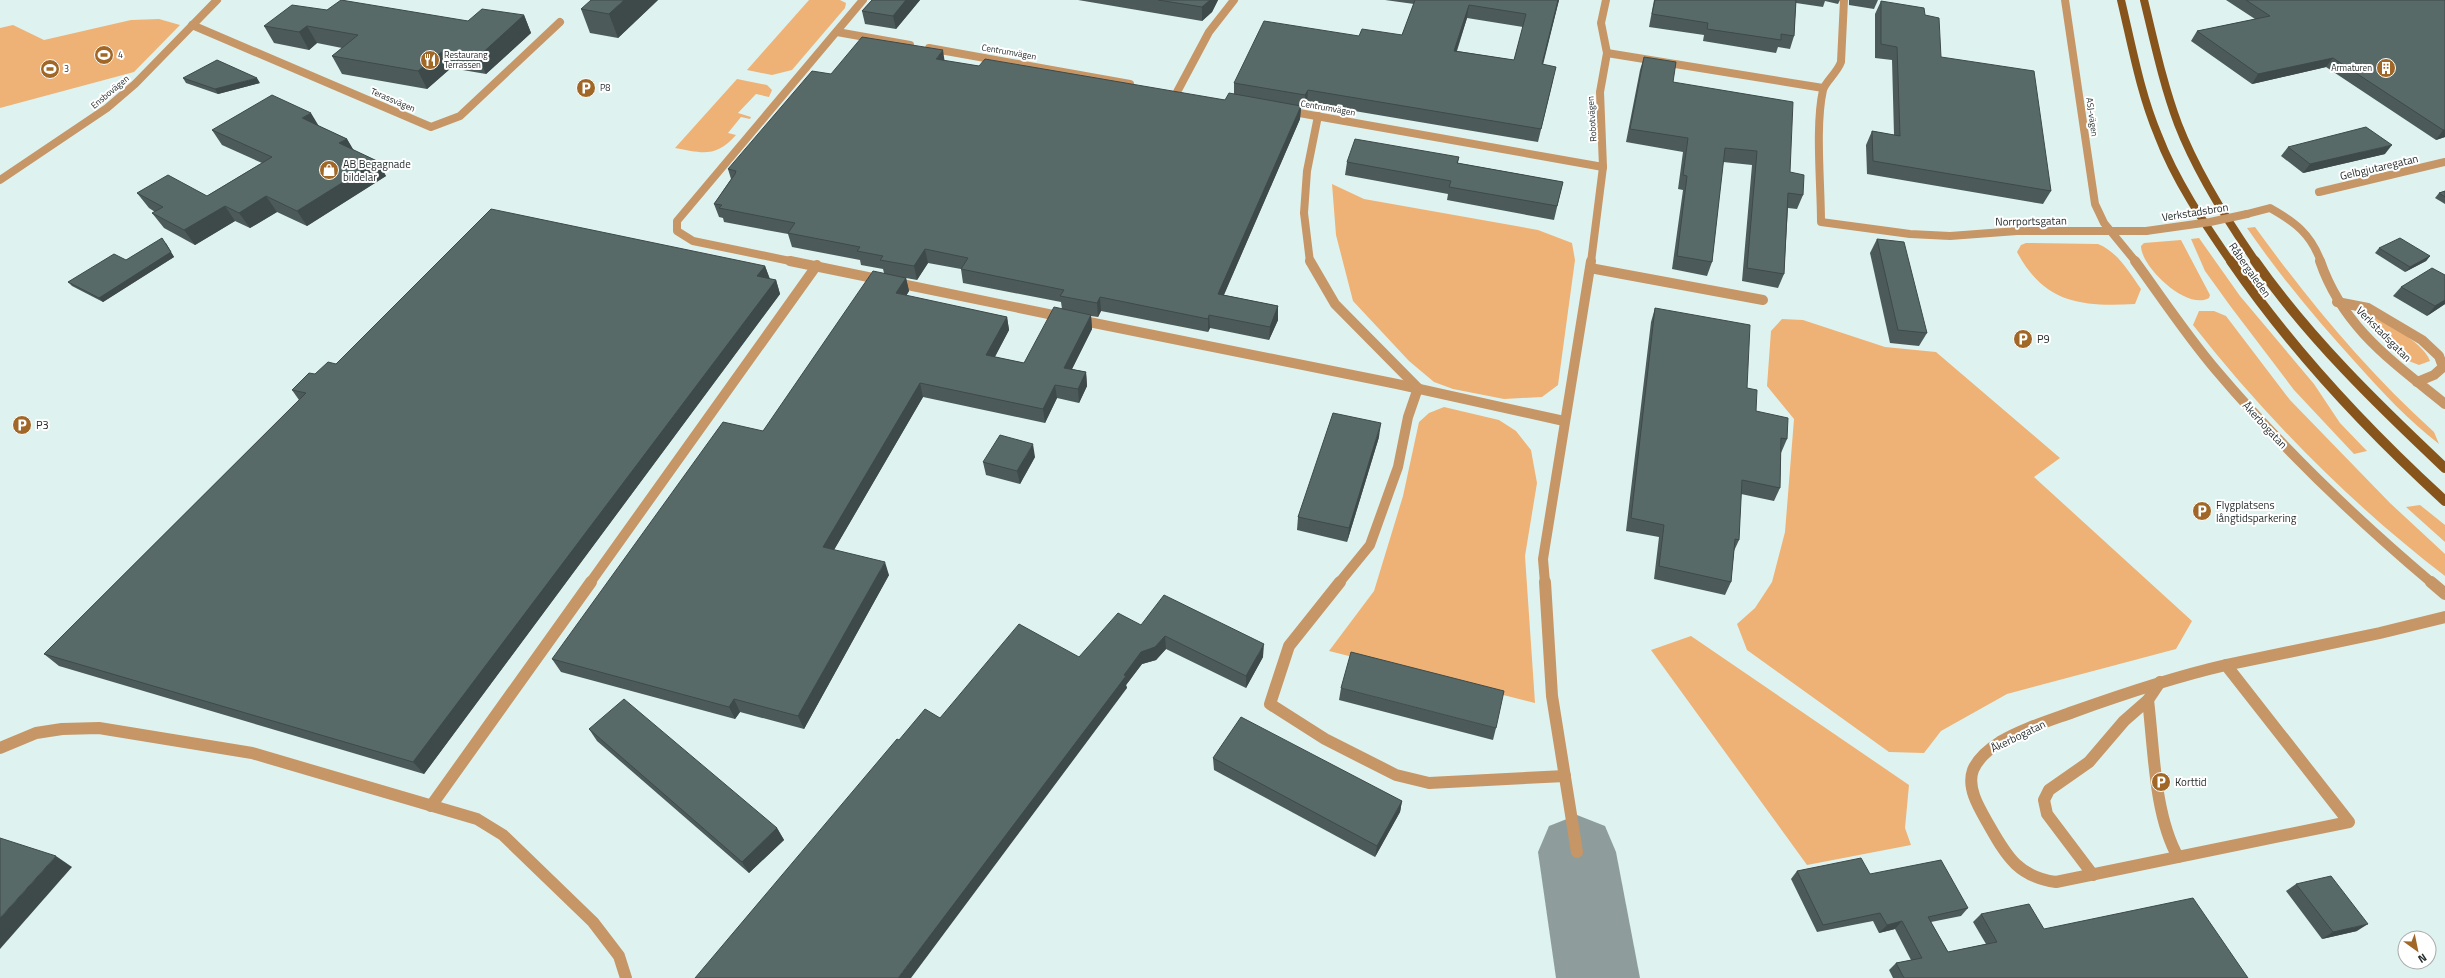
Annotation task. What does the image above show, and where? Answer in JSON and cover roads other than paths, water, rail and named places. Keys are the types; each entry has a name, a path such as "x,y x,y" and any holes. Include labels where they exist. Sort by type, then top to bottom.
{"main road":[{"name":"Råbergaleden","path":"2121,0 2144,96 2158,134 2169,160 2220,248 2253,295 2322,379 2379,439 2445,501"},
{"name":"Råbergaleden","path":"2144,0 2169,98 2184,139 2214,196 2244,243 2316,337 2356,382 2445,468"}],"street":[{"name":"Ensbovägen","path":"0,180 108,108 140,79 217,0"},
{"path":"863,0 723,164 678,221 677,231 693,241 1418,388 1564,421"},
{"path":"1177,92 1209,32 1234,0"},
{"name":"Robotvägen","path":"1577,852 1552,696 1543,559 1564,421 1590,268 1603,167 1600,92 1607,53 1600,23 1606,0"},
{"path":"1607,53 1822,88 1838,71 1841,62 1844,0"},
{"name":"ASJ-vägen","path":"2064,0 2095,204 2102,219 2112,232"},
{"name":"Terassvägen","path":"192,25 431,127 460,116 560,22"},
{"name":"Centrumvägen","path":"837,32 1140,85"},
{"name":"Norrportsgatan","path":"1822,88 1820,120 1821,222 1910,234 1950,236 2017,231 2112,232"},
{"name":"Centrumvägen","path":"1279,110 1603,167"},
{"path":"1318,116 1307,171 1304,213 1310,263 1335,304 1418,388"},
{"name":"Gelbgjutaregatan","path":"2319,192 2445,162"},
{"path":"2435,164 2445,170"},
{"name":"Verkstadsgatan","path":"2247,214 2270,208 2296,223 2307,234 2317,251 2328,284 2337,302 2386,356 2445,404"},
{"name":"Verkstadsbron","path":"2112,232 2146,230 2210,222 2247,214"},
{"name":"Åkerbogatan","path":"2112,232 2215,369 2253,412 2299,461 2399,556 2445,594"},
{"path":"431,806 817,266"},
{"path":"1590,268 1763,300"},
{"name":"Verkstadsgatan","path":"2337,302 2368,308 2422,340 2439,356 2443,368 2434,375 2417,382"},
{"path":"1418,388 1408,417 1398,467 1370,545 1289,646 1279,672 1270,704 1325,739 1396,775 1429,783 1565,776"},
{"name":"Åkerbogatan","path":"2226,665 2349,822 2056,882 2039,881 2020,870 2005,852 1978,804 1972,787 1973,772 1980,759 1992,747 2059,717 2160,682 2226,665 2382,633 2445,617"},
{"path":"2093,875 2047,814 2044,800 2049,790 2089,762 2124,721 2148,700 2160,682"},
{"path":"2148,700 2162,815 2168,840 2178,857"},
{"path":"0,748 36,733 62,729 99,728 252,753 477,819 503,835 593,922 619,956 626,978"}],"place":[{"name":"4","path":"104,55"},
{"name":"Restaurang Terrassen","path":"430,60"},
{"name":"Armaturen","path":"2386,68"},
{"name":"3","path":"50,69"},
{"name":"P8","path":"586,88"},
{"name":"AB Begagnade bildelar","path":"329,170"},
{"name":"P9","path":"2023,339"},
{"name":"P3","path":"22,425"},
{"name":"Flygplatsens långtidsparkering","path":"2202,511"},
{"name":"Korttid","path":"2161,782"}]}
